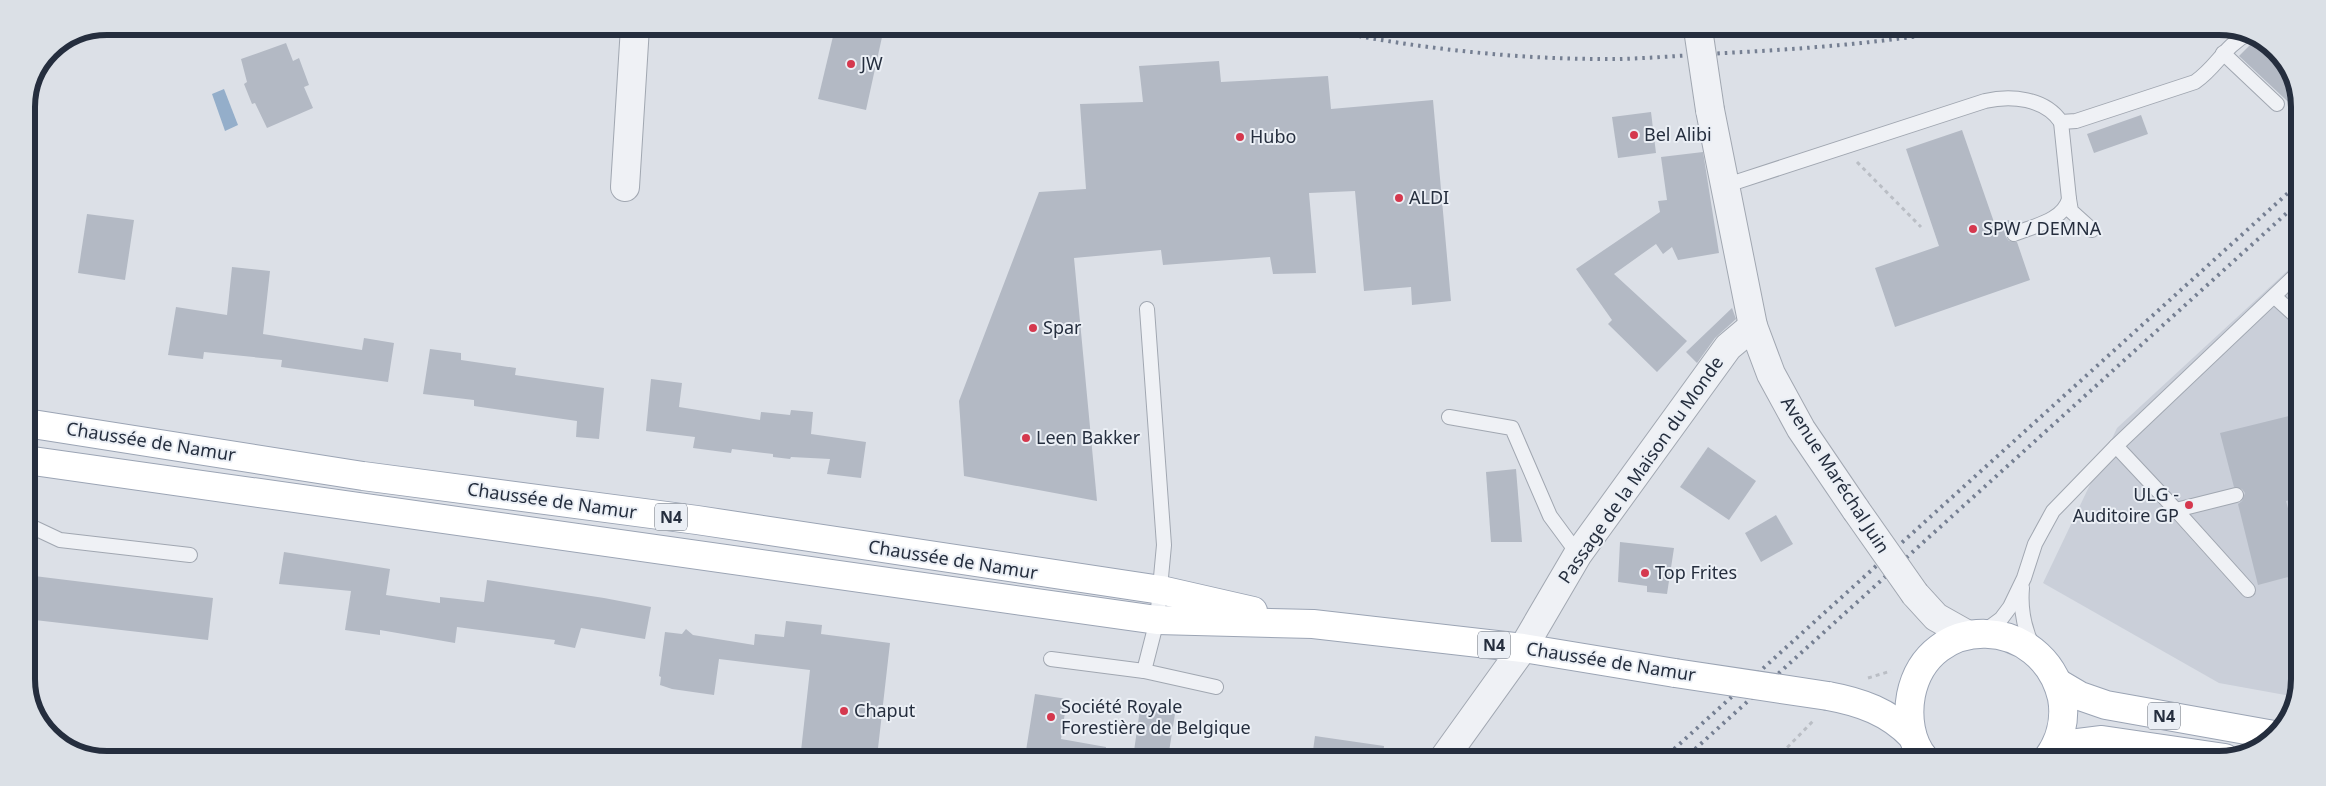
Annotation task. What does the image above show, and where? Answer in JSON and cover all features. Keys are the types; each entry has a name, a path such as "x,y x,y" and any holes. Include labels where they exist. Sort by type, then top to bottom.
{"main road":[{"name":"Chaussée de Namur","path":"35,424 363,476 697,520 1161,590 1313,624"},
{"name":"Chaussée de Namur","path":"35,461 1157,620 1313,624 1523,648 1675,672 1892,717 1912,736"},
{"name":"N4","path":"1920,751 1912,736 1908,710 1913,688 1920,670 1930,658 1954,640 1975,634 2001,635 2019,640 2034,650 2051,669 2058,683 2064,719 2052,751"},
{"name":"N4","path":"2058,683 2080,696 2106,705 2266,734"},
{"name":"Chaussée de Namur","path":"1831,705 1879,699 1913,688"},
{"name":"N4","path":"2058,751 2070,744 2102,740 2178,751"}],"street":[{"path":"625,186 634,35"},
{"name":"Avenue Maréchal Juin","path":"1699,35 1724,186 1753,326 1771,374 1801,429 1915,594 1936,617 1975,634"},
{"name":"Passage de la Maison du Monde","path":"1449,751 1523,648 1578,554 1728,347 1753,326"},
{"name":"Avenue Maréchal Juin","path":"1915,594 1927,623 1930,658"}],"lane":[{"path":"2061,122 2076,121 2195,82 2209,72 2230,45 2240,38"},
{"path":"2223,53 2277,104"},
{"path":"1724,186 1985,100 2002,97 2022,99 2045,106 2055,113 2061,122 2071,211 2092,230"},
{"path":"2014,234 2060,214 2067,206 2069,199"},
{"path":"1975,634 2001,619 2010,607 2024,578 2035,544 2052,511 2116,446 2275,298 2291,281"},
{"path":"2275,298 2291,312"},
{"path":"1144,671 1157,620 1164,546 1147,309"},
{"path":"1449,417 1512,428 1550,516 1578,554"},
{"path":"2116,446 2248,590"},
{"path":"2176,510 2236,495"},
{"path":"35,528 60,540 190,555"},
{"path":"2024,578 2022,614 2025,629 2034,650"},
{"path":"1051,659 1144,671 1216,687"}],"path":[{"path":"1842,147 1921,227"},
{"path":"1784,751 1831,705 1852,678 1871,678 1889,672 1896,666"}],"shaded area":[{"name":"ULG - Auditoire GP","path":"2291,267 2291,679 2289,696 2219,683 2043,583 2117,428"}],"water":[{"path":"224,89 238,125 225,131 212,94"}],"building":[{"name":"JW","path":"833,35 882,35 866,110 818,99"},
{"path":"286,43 293,61 299,58 309,85 304,87 313,108 267,128 255,103 252,104 244,84 247,82 241,59"},
{"path":"2252,43 2270,56 2281,71 2287,84 2291,105 2239,56"},
{"path":"1219,61 1221,82 1328,76 1331,109 1433,100 1451,301 1412,305 1411,287 1364,291 1355,191 1309,193 1316,273 1273,274 1270,257 1163,265 1161,250 1074,258 1097,501 964,476 959,401 1039,192 1086,189 1080,104 1143,102 1139,66"},
{"name":"Bel Alibi","path":"1651,112 1656,153 1618,158 1612,117"},
{"path":"2141,115 2148,134 2094,153 2087,134"},
{"name":"SPW / DEMNA","path":"1962,130 1995,225 2009,220 2011,226 2007,229 2006,237 2009,241 2017,242 2030,280 1895,327 1875,268 1939,246 1906,149"},
{"path":"1703,152 1719,253 1678,260 1672,247 1663,254 1656,244 1614,274 1687,341 1657,372 1608,324 1612,320 1576,269 1660,212 1658,201 1667,200 1661,157"},
{"path":"87,214 134,220 125,280 78,273"},
{"path":"232,267 270,271 263,334 362,350 364,338 394,343 388,382 281,367 282,360 204,352 203,359 168,355 176,307 227,315"},
{"path":"1732,308 1736,319 1715,338 1697,363 1686,352"},
{"path":"430,349 461,353 461,360 516,368 515,375 604,388 599,439 576,437 577,421 474,406 474,400 423,394"},
{"path":"651,379 682,383 679,407 760,420 761,412 790,415 791,410 813,412 811,434 866,442 861,478 827,474 830,459 791,457 790,459 773,457 773,454 732,449 731,453 693,448 695,437 646,431"},
{"path":"2289,416 2291,424 2291,500 2286,501 2291,520 2291,576 2258,585 2238,504 2242,501 2245,493 2242,489 2234,487 2220,433"},
{"path":"1708,447 1756,481 1729,520 1680,487"},
{"path":"1516,469 1522,542 1491,542 1486,472"},
{"path":"1776,515 1793,544 1761,562 1745,533"},
{"name":"Top Frites","path":"1620,542 1674,548 1667,594 1647,592 1647,586 1618,582"},
{"path":"284,552 390,569 386,595 440,603 440,597 484,602 487,580 651,607 645,639 581,628 575,648 554,644 555,640 457,627 455,643 380,630 380,635 345,630 351,591 279,584"},
{"path":"35,576 213,598 208,640 35,620"},
{"name":"Chaput","path":"786,621 822,625 821,634 890,643 878,751 801,751 810,670 719,659 714,695 672,689 660,685 661,677 659,676 665,632 682,634 686,629 693,635 754,645 755,634 784,637"},
{"path":"1035,694 1067,699 1061,739 1106,747 1106,751 1026,751"},
{"path":"1140,709 1175,714 1169,751 1134,751"},
{"path":"1315,736 1384,746 1384,751 1313,751"}],"railway":[{"path":"1354,35 1470,52 1582,59 1659,57 1813,47 1926,35"},
{"path":"1672,751 2291,190"},
{"path":"1693,751 2291,209"}],"place":[{"name":"JW","path":"851,64"},
{"name":"Bel Alibi","path":"1634,135"},
{"name":"Hubo","path":"1240,137"},
{"name":"ALDI","path":"1399,198"},
{"name":"SPW / DEMNA","path":"1973,229"},
{"name":"Spar","path":"1033,328"},
{"name":"Leen Bakker","path":"1026,438"},
{"name":"ULG - Auditoire GP","path":"2189,505"},
{"name":"Top Frites","path":"1645,573"},
{"name":"Chaput","path":"844,711"},
{"name":"Société Royale Forestière de Belgique","path":"1051,717"}]}
